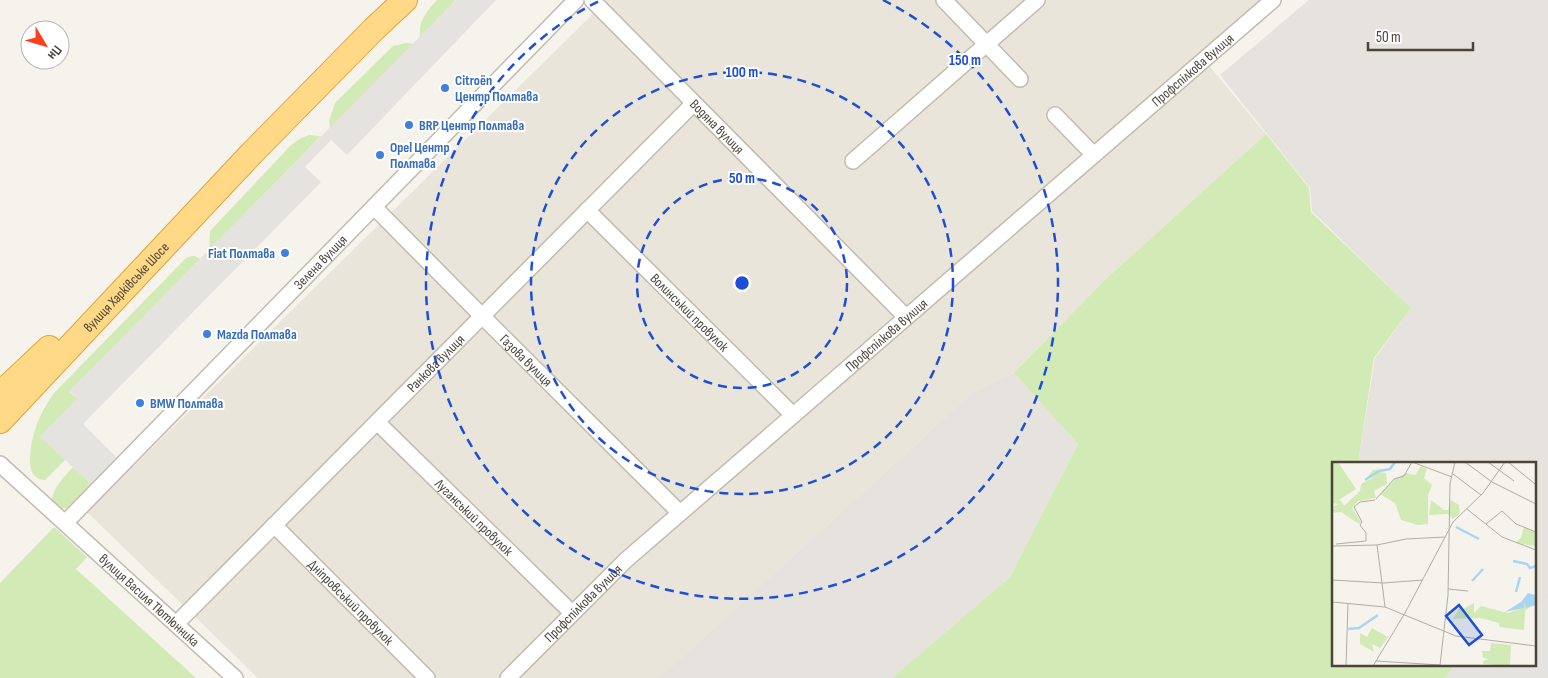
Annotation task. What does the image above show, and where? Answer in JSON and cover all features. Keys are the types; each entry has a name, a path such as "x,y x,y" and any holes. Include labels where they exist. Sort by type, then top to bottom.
{"highway":[{"name":"вулиця Харківське Шосе","path":"0,421 252,153 405,0"},
{"name":"вулиця Харківське Шосе","path":"0,394 252,153"}],"street":[{"name":"Зелена вулиця","path":"65,523 576,0"},
{"name":"Водяна вулиця","path":"592,0 906,317"},
{"path":"944,0 1020,79"},
{"path":"853,161 1037,0"},
{"name":"Профспілкова вулиця","path":"508,678 626,560 1273,0"},
{"name":"Ранкова вулиця","path":"176,624 694,103"},
{"path":"1055,115 1094,155"},
{"name":"Газова вулиця","path":"374,207 680,513"},
{"name":"Волинський провулок","path":"587,210 793,415"},
{"name":"Луганський провулок","path":"377,422 572,613"},
{"name":"вулиця Василя Тютюнника","path":"0,464 235,678"},
{"name":"Дніпровський провулок","path":"274,525 427,678"}],"shaded area":[{"path":"456,0 496,0 347,155 331,140 305,167 321,182 83,424 117,458 91,484 40,437 77,398 69,391"},
{"path":"607,0 1264,0 1201,56 1266,134 1106,279 1014,373 973,392 659,678 258,678 87,512"},
{"path":"1309,0 1548,0 1548,599 1540,609 1536,606 1536,462 1358,462 1375,358 1411,308 1312,211 1310,188 1220,75"},
{"path":"1014,373 1078,444 1010,577 892,678 659,678 973,392"},
{"path":"1548,599 1548,678 1445,678 1454,666 1536,666 1536,606 1540,609"}],"green space":[{"path":"437,0 456,0 420,37 420,26 424,17"},
{"path":"406,43 413,44 330,128 329,121 335,103 393,46"},
{"path":"1266,134 1309,188 1311,212 1411,308 1374,358 1358,462 1332,462 1332,666 1454,666 1445,678 892,678 1010,577 1078,444 1014,373 1106,279"},
{"path":"309,135 321,136 209,250 210,231 291,145"},
{"path":"191,256 200,259 69,392 77,398 65,460 45,480 37,478 31,466 32,440 44,408 54,393 186,258"},
{"path":"73,467 91,484 67,508 61,509 51,503 52,497 59,483"},
{"path":"54,527 87,557 76,569 196,678 0,678 0,583"}],"place":[{"name":"Citroën Центр Полтава","path":"445,88"},
{"name":"BRP Центр Полтава","path":"409,125"},
{"name":"Opel Центр Полтава","path":"380,155"},
{"name":"Fiat Полтава","path":"285,253"},
{"name":"Mazda Полтава","path":"207,334"},
{"name":"BMW Полтава","path":"140,403"}]}
